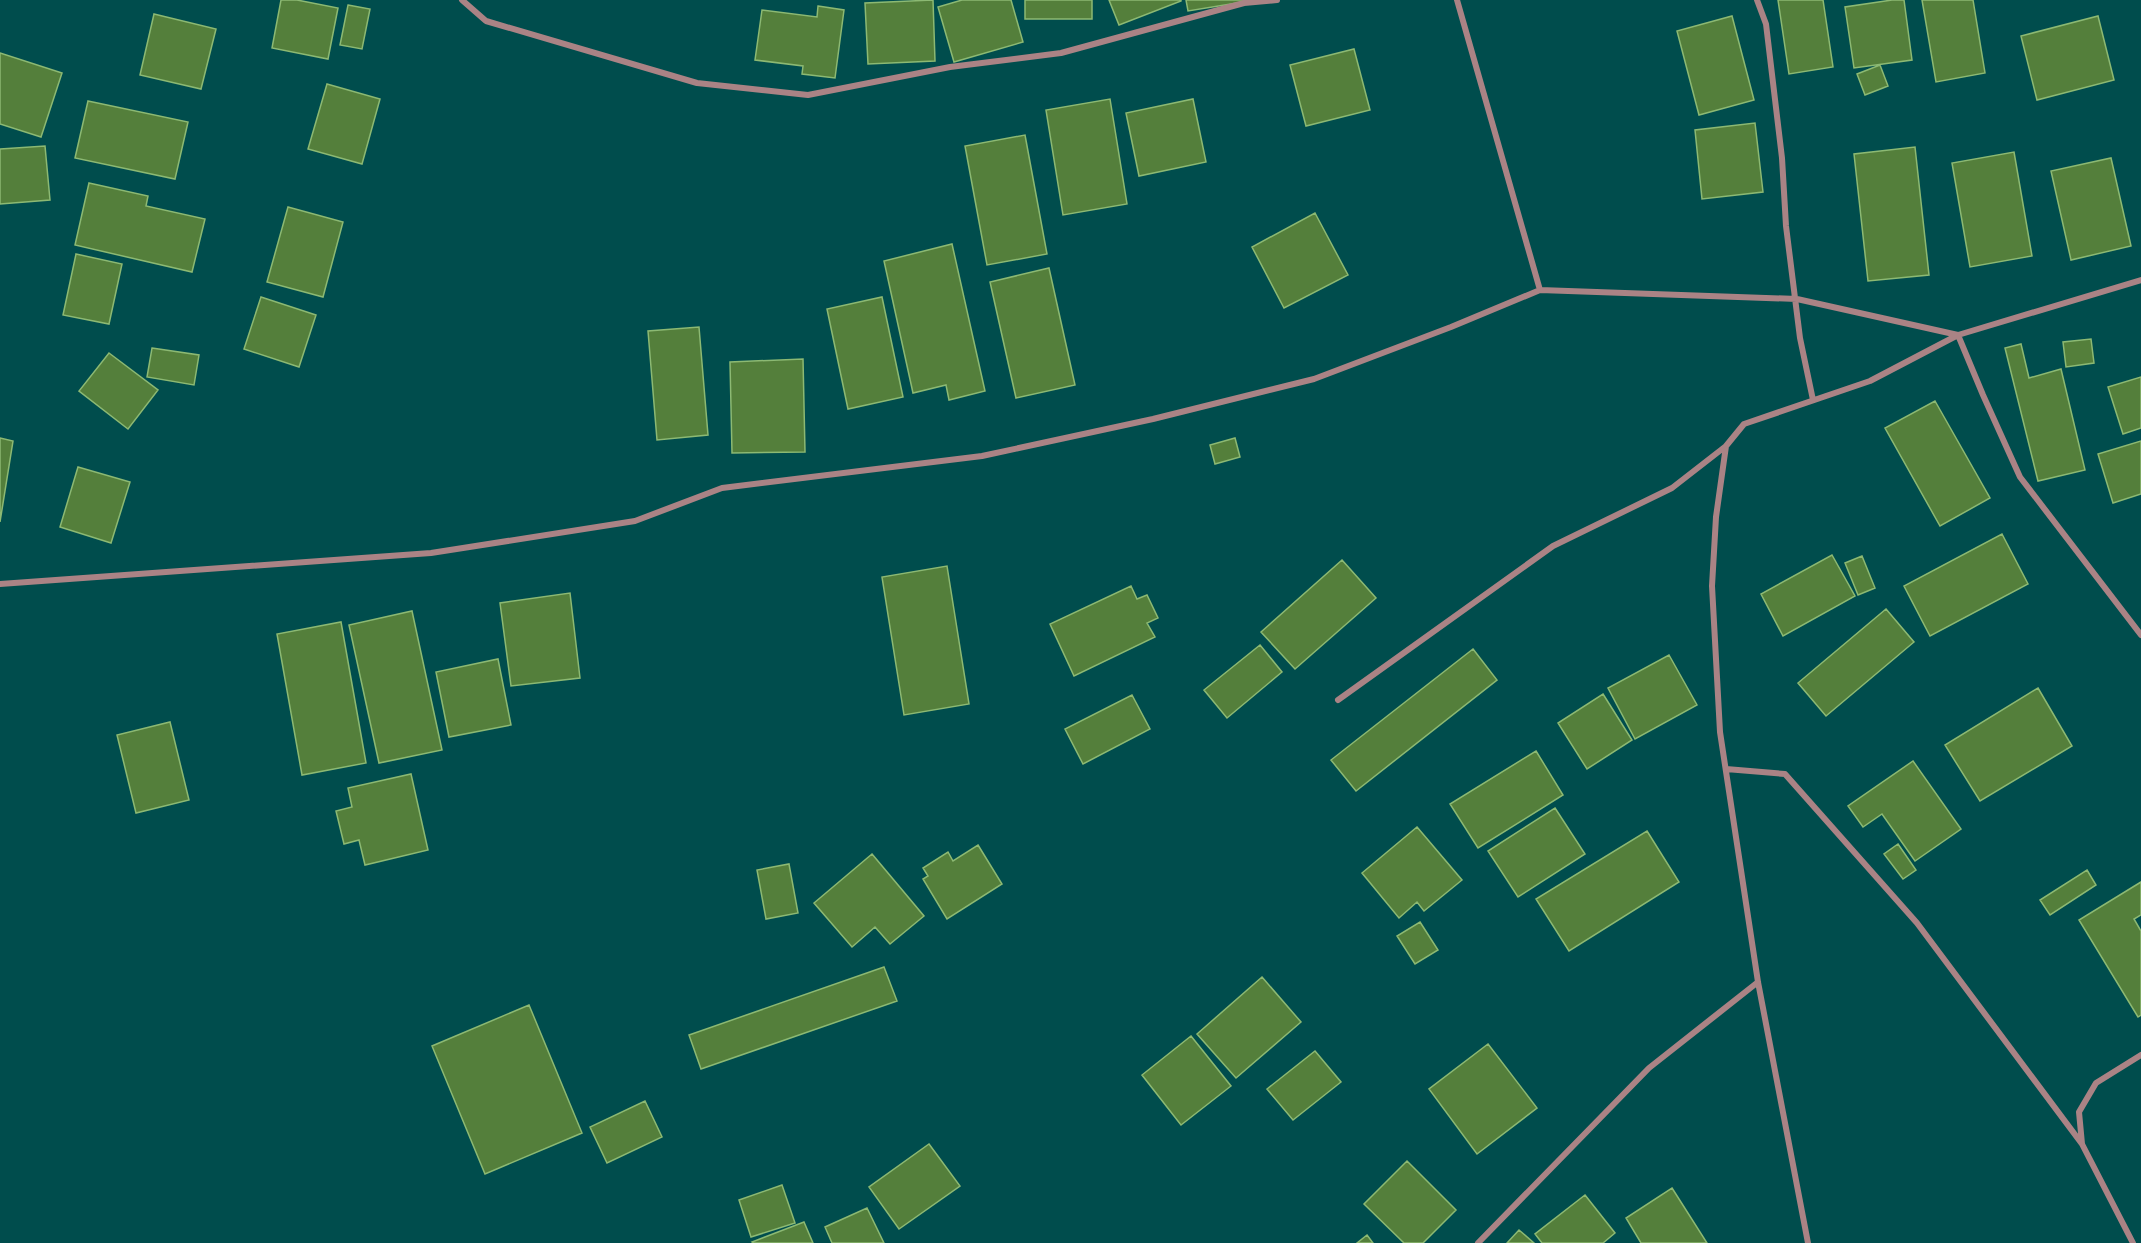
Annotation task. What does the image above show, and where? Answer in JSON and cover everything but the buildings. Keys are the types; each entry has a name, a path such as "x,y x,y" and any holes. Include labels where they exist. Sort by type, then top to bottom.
{"street":[{"path":"462,0 486,21 697,82 808,95 950,67 1060,53 1244,3 1277,0"},
{"path":"1458,0 1540,290"},
{"path":"1758,0 1766,24 1782,158 1786,226 1797,299 1800,338 1813,400"},
{"path":"1338,700 1553,546 1672,488 1726,446 1744,424 1870,381 1958,335 2141,280"},
{"path":"0,584 431,553 635,521 722,488 982,456 1153,419 1314,379 1451,327 1540,290 1797,299 1958,335"},
{"path":"1958,335 2020,477 2141,635"},
{"path":"1726,446 1716,517 1712,586 1720,732 1758,982 1808,1243"},
{"path":"1726,769 1785,774 1917,923 2082,1144 2133,1243"},
{"path":"1478,1243 1649,1068 1758,982"},
{"path":"2082,1144 2079,1112 2096,1083 2141,1055"}]}
